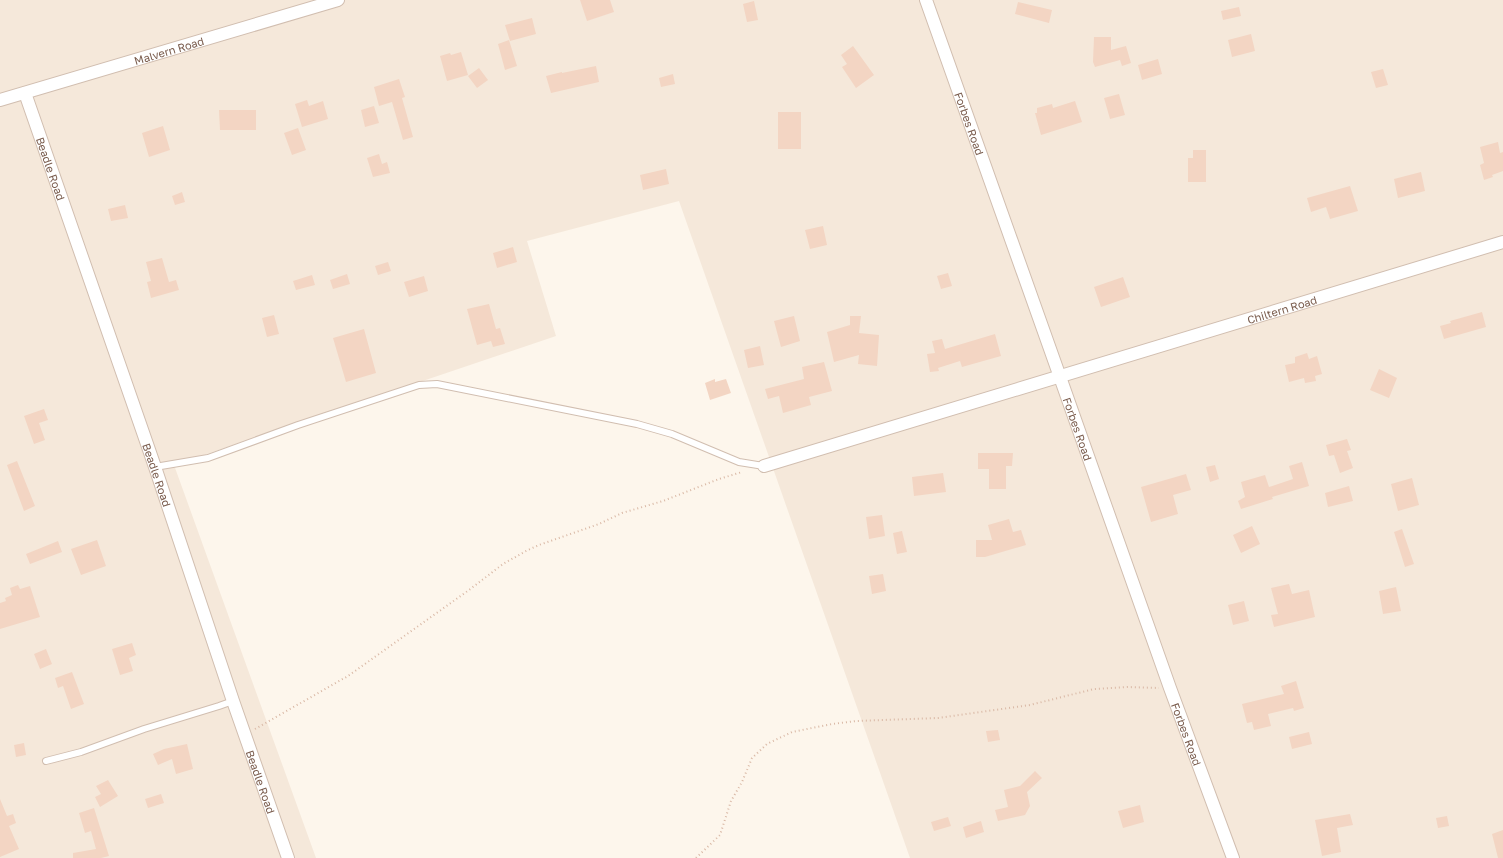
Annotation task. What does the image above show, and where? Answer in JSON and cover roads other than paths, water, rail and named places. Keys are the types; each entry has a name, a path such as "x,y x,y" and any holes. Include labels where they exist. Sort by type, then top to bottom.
{"street":[{"name":"Malvern Road","path":"0,100 338,0"},
{"name":"Forbes Road","path":"926,0 1170,688 1232,858"},
{"name":"Beadle Road","path":"25,93 155,467 233,701 288,858"},
{"name":"Chiltern Road","path":"764,466 1503,242"}],"lane":[{"path":"155,467 208,458 248,442 419,385 437,384 637,424 672,434 739,462 764,466"},
{"path":"46,761 81,752 144,729 233,701"}]}
